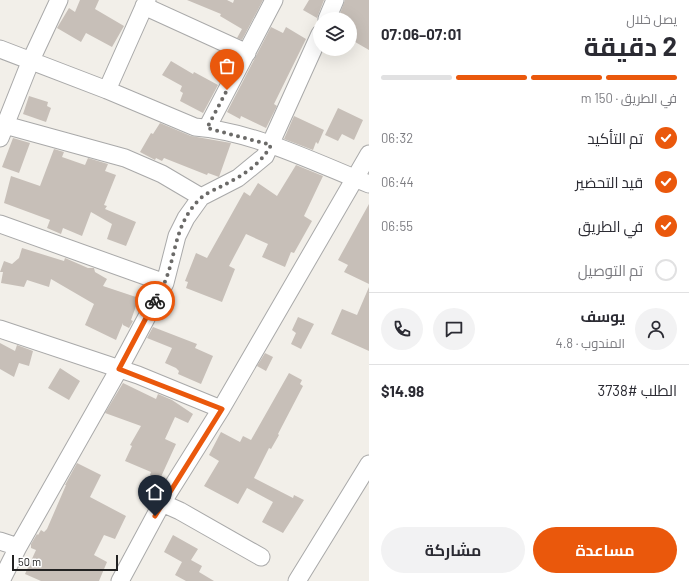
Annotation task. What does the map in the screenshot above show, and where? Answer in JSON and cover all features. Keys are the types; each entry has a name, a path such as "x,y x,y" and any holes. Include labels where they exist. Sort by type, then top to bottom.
{"street":[{"path":"59,0 31,60 3,131 125,158 162,174 201,197"},
{"path":"207,128 274,0"},
{"path":"330,12 335,0"},
{"path":"107,90 146,3 247,52"},
{"path":"0,49 107,90 195,127 207,128 271,145 362,181"},
{"path":"2,581 18,547 119,369 165,284 177,236 186,218 201,197 238,178 265,156 313,50"},
{"path":"120,581 162,503 222,409 362,181 369,154"},
{"path":"0,224 165,284"},
{"path":"0,329 119,369 222,409"},
{"path":"297,581 369,464"},
{"path":"162,503 180,511 260,557"},
{"path":"0,541 18,547"}],"building":[{"path":"80,0 99,0 95,9 124,26 112,47 86,33 81,42 57,28 69,8 75,12"},
{"path":"187,0 227,0 233,3 234,0 263,0 242,40 237,38 242,29 220,16 221,14"},
{"path":"309,0 324,0 319,12 313,12 313,16 303,10"},
{"path":"345,0 369,0 369,50 357,43 357,12 341,12"},
{"path":"271,27 283,33 286,27 306,39 274,104 277,106 266,128 241,116 240,119 227,112"},
{"path":"171,61 193,74 194,72 218,85 203,113 180,101 183,93 180,91 182,86 162,75"},
{"path":"29,96 48,102 47,106 51,108 46,122 23,114"},
{"path":"338,108 363,120 354,140 342,134 338,141 325,135"},
{"path":"294,116 324,130 318,144 316,142 313,150 284,139"},
{"path":"160,123 191,136 231,143 219,177 208,173 207,175 164,158 162,161 156,158 155,160 140,152 151,133 153,134"},
{"path":"13,138 30,143 19,173 2,167"},
{"path":"54,149 64,152 62,157 85,165 88,158 108,164 105,171 116,175 104,205 107,206 105,209 136,222 126,246 107,239 112,224 91,212 82,236 63,228 61,234 47,228 50,220 4,203 11,176 40,186"},
{"path":"296,165 323,176 304,216 312,221 294,253 291,252 285,267 262,257 268,244 246,234 229,266 235,269 222,302 186,288 188,282 185,281 196,253 207,258 244,192 250,196 258,183 277,196"},
{"path":"369,204 369,284 344,272 348,265 338,260"},
{"path":"22,248 64,261 65,258 88,268 94,268 95,272 107,279 103,286 139,298 131,320 133,321 129,328 123,325 123,323 116,340 85,325 94,304 51,279 49,287 27,280 24,287 1,283 3,272 0,272 4,261 12,264 19,258"},
{"path":"369,287 369,351 331,334 342,309 357,315"},
{"path":"298,317 314,324 301,349 291,344 296,333 292,330"},
{"path":"153,327 197,344 195,348 213,356 201,384 178,374 179,371 176,368 165,363 172,348 147,338"},
{"path":"0,343 15,351 17,345 33,351 29,366 19,363 14,377 0,369"},
{"path":"265,353 273,357 266,371 257,366"},
{"path":"60,368 80,381 69,400 48,388"},
{"path":"289,373 302,380 300,384 303,386 278,434 279,435 271,449 269,448 254,478 293,498 294,495 304,500 283,533 262,522 273,502 247,488 238,504 204,486 219,461 209,455 221,432 240,442 243,436 251,440"},
{"path":"123,383 156,399 158,394 172,400 193,414 188,423 175,417 165,439 176,444 160,479 150,475 151,472 125,461 132,446 130,445 141,426 105,413"},
{"path":"77,463 101,475 90,497 126,516 115,539 104,535 94,555 107,562 99,581 41,581 25,574 36,550 31,548 31,544 41,530 44,532 47,529 65,485"},
{"path":"173,535 198,549 191,560 202,566 199,572 214,581 186,581 175,575 182,562 164,552"}],"way so far":[{"path":"155,301 165,284 177,236 186,218 201,197 238,178 262,160 271,145 254,139 207,128 227,90"}],"route":[{"path":"155,301 119,369 138,375 222,409 155,516"}]}
